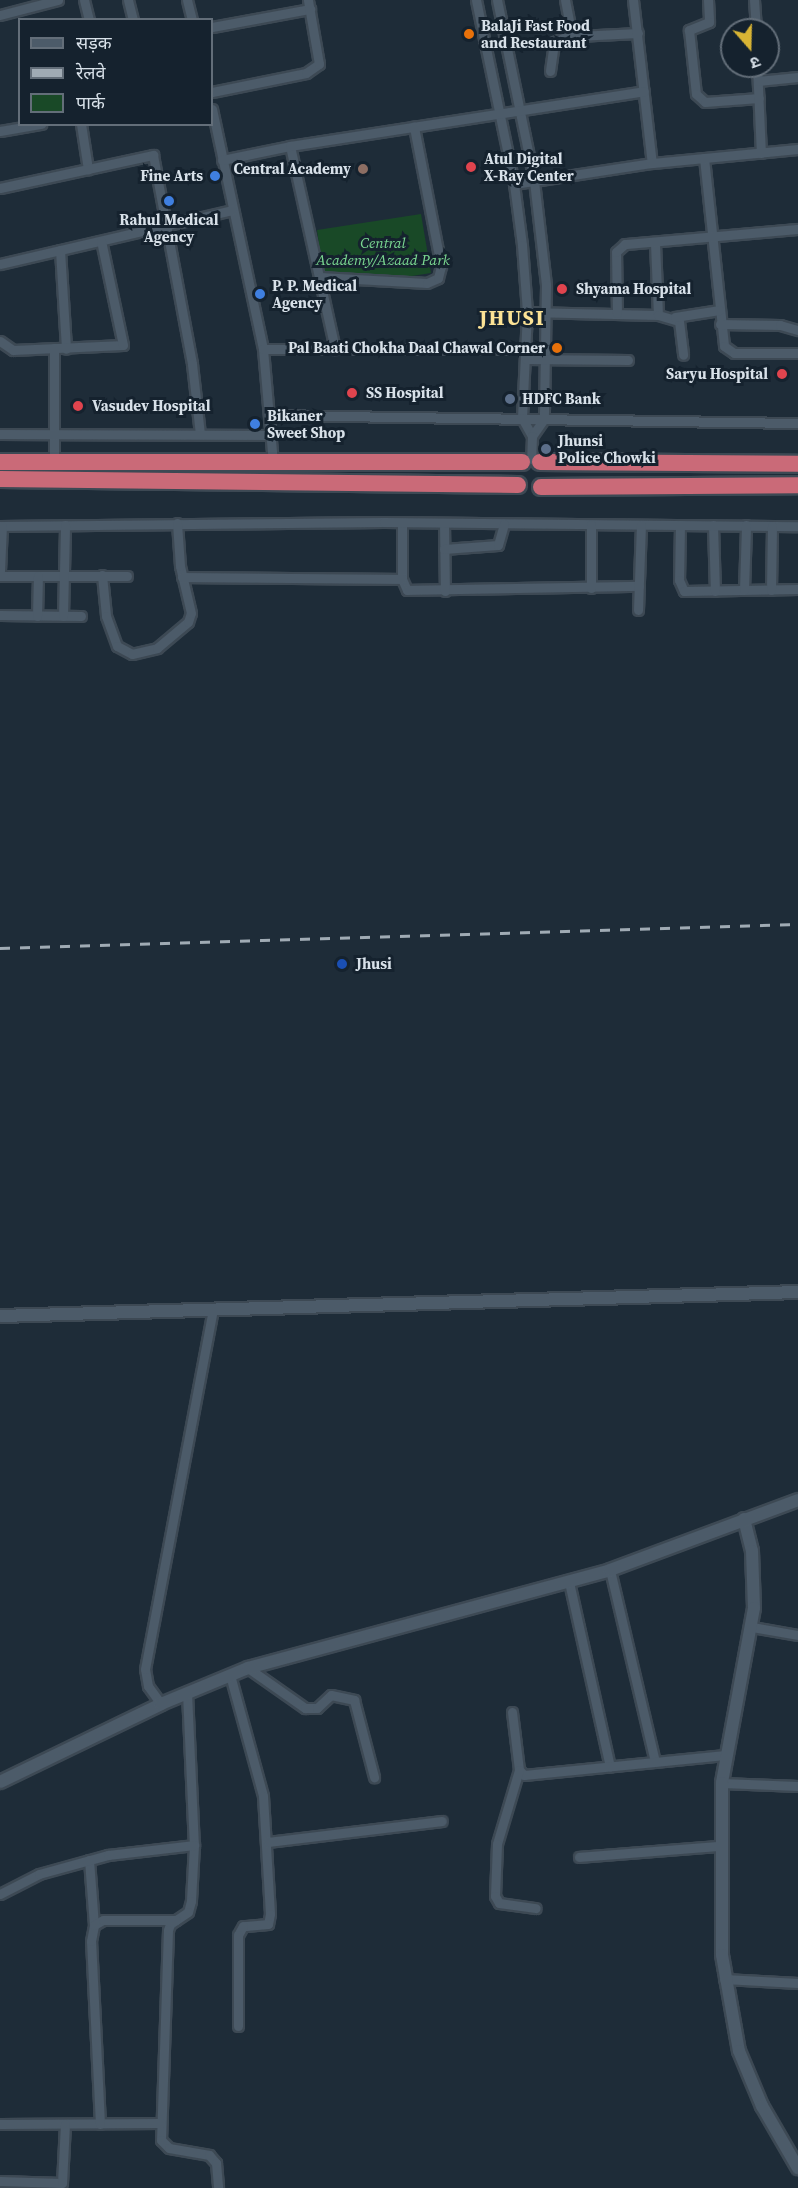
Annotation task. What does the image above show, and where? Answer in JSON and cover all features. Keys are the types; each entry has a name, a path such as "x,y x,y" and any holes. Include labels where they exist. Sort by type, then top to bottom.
{"highway":[{"path":"0,462 531,461 798,464"},
{"path":"518,485 516,471 531,461"},
{"path":"531,461 547,475 541,487"},
{"path":"0,479 518,485 532,491 541,487 798,485"}],"street":[{"path":"84,0 88,18"},
{"path":"128,0 132,18"},
{"path":"188,0 192,18"},
{"path":"476,0 514,184 527,312 522,418 532,436 531,461"},
{"path":"496,0 534,181 547,312 544,419 532,436"},
{"path":"565,0 574,33"},
{"path":"633,0 652,163"},
{"path":"708,0 709,22 689,30 696,94 705,102 759,98"},
{"path":"754,0 755,18"},
{"path":"0,15 52,1"},
{"path":"213,27 309,4 319,64 306,73 213,92"},
{"path":"550,71 554,42 574,33 588,38 638,33"},
{"path":"758,81 798,77"},
{"path":"758,78 761,153"},
{"path":"222,160 290,146 644,91"},
{"path":"213,114 264,350 273,463"},
{"path":"0,131 29,126"},
{"path":"81,126 88,169"},
{"path":"320,276 427,283 438,278 441,266 414,127"},
{"path":"290,146 336,349"},
{"path":"514,184 652,163 798,149"},
{"path":"0,188 153,155 192,364 200,434"},
{"path":"704,158 720,324 728,351 798,353"},
{"path":"0,264 232,210"},
{"path":"617,314 619,247 798,229"},
{"path":"0,341 13,350 123,345 101,241"},
{"path":"655,242 658,315"},
{"path":"60,250 66,349"},
{"path":"527,312 675,317 719,310"},
{"path":"675,317 681,327 683,355"},
{"path":"720,324 780,325 798,330"},
{"path":"54,348 54,462"},
{"path":"264,350 336,349 526,354 546,358 628,360"},
{"path":"270,415 798,423"},
{"path":"0,434 271,435"},
{"path":"102,575 113,640 122,650 141,655 157,648 190,618 182,577 177,522"},
{"path":"0,571 1,526 177,522 798,526"},
{"path":"402,523 402,579 407,590 639,586"},
{"path":"444,523 445,591"},
{"path":"444,549 498,545 504,524"},
{"path":"63,616 65,525"},
{"path":"591,525 591,588"},
{"path":"638,610 641,525"},
{"path":"680,525 681,587 687,592 798,589"},
{"path":"713,525 715,591"},
{"path":"744,590 746,525"},
{"path":"771,590 772,526"},
{"path":"0,576 127,576"},
{"path":"37,616 38,576"},
{"path":"182,577 402,579"},
{"path":"0,615 81,616"},
{"path":"0,1316 798,1292"},
{"path":"161,1704 148,1686 145,1669 213,1308"},
{"path":"0,1782 161,1704 248,1668 610,1570 798,1500"},
{"path":"744,1519 754,1570 752,1627 725,1755 722,1783 720,1846 724,1979 734,2030 750,2079 798,2168"},
{"path":"610,1570 655,1762"},
{"path":"569,1582 610,1767"},
{"path":"752,1627 798,1635"},
{"path":"248,1668 305,1708 318,1707 331,1695 354,1700 374,1777"},
{"path":"230,1675 260,1783 268,1842 270,1920 264,1926 243,1926 238,1935 238,2026"},
{"path":"187,1693 194,1845 190,1906 170,1924 167,1941 161,2123 163,2145 204,2153 213,2159 218,2188"},
{"path":"512,1712 519,1770 497,1844 495,1896 499,1903 536,1908"},
{"path":"519,1770 529,1775 725,1755"},
{"path":"722,1783 798,1786"},
{"path":"268,1842 442,1821"},
{"path":"0,1894 30,1877 89,1860 126,1851 194,1845"},
{"path":"579,1857 720,1846"},
{"path":"89,1860 94,1926 91,1941 100,2124"},
{"path":"94,1926 103,1920 176,1920"},
{"path":"724,1979 798,1983"},
{"path":"0,2124 161,2123"},
{"path":"0,2181 62,2183 65,2124"}],"green space":[{"name":"Central Academy/Azaad Park","path":"421,214 431,273 380,281 323,274 317,230"}],"railway":[{"path":"0,948 798,924"}],"place":[{"name":"BalaJi Fast Food and Restaurant","path":"469,34"},
{"name":"Atul Digital X-Ray Center","path":"471,167"},
{"name":"Central Academy","path":"363,169"},
{"name":"Fine Arts","path":"215,176"},
{"name":"Rahul Medical Agency","path":"169,201"},
{"name":"Shyama Hospital","path":"562,289"},
{"name":"P. P. Medical Agency","path":"260,294"},
{"name":"Pal Baati Chokha Daal Chawal Corner","path":"557,348"},
{"name":"Saryu Hospital","path":"782,374"},
{"name":"SS Hospital","path":"352,393"},
{"name":"HDFC Bank","path":"510,399"},
{"name":"Vasudev Hospital","path":"78,406"},
{"name":"Bikaner Sweet Shop","path":"255,424"},
{"name":"Jhunsi Police Chowki","path":"546,449"},
{"name":"Jhusi","path":"342,964"}],"district":[{"name":"JHUSI","path":"512,318"}]}
